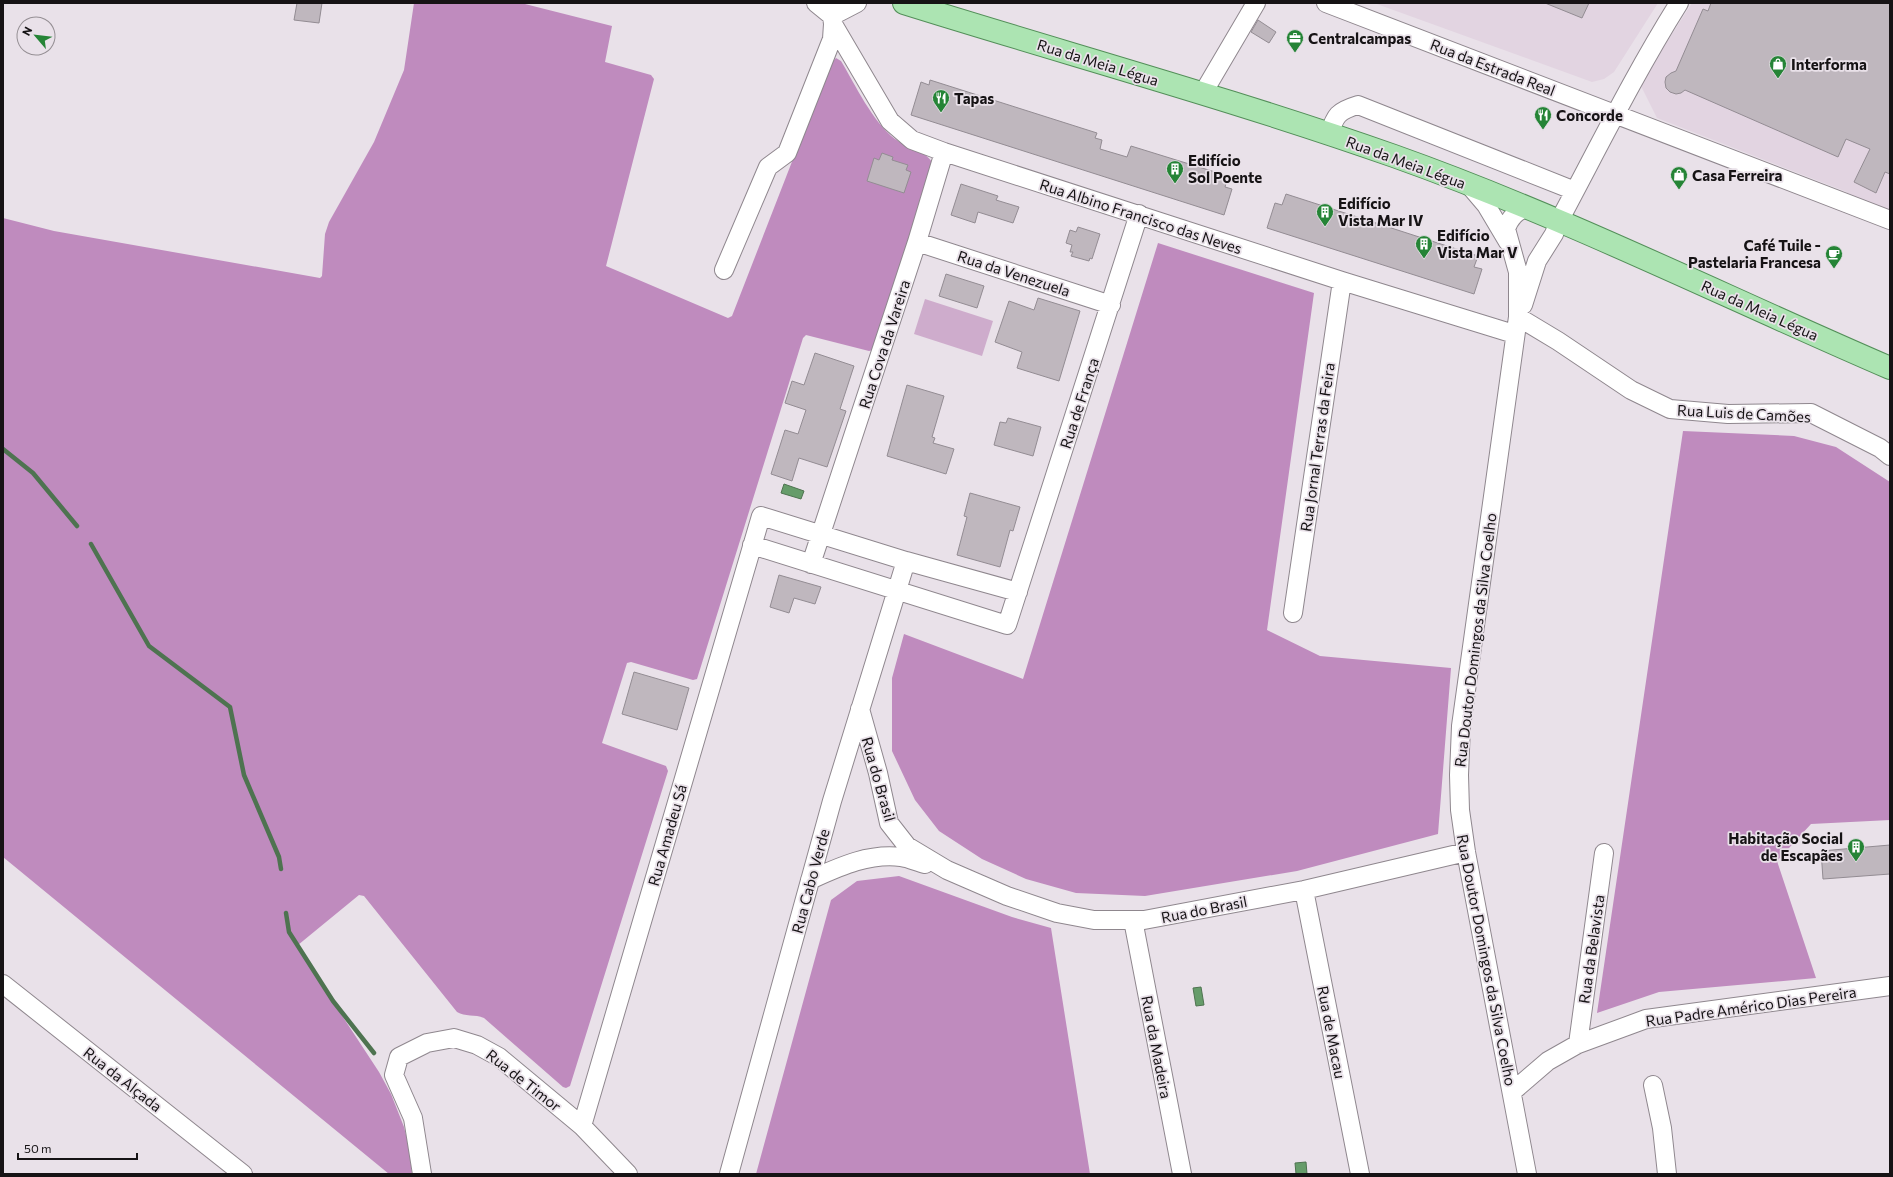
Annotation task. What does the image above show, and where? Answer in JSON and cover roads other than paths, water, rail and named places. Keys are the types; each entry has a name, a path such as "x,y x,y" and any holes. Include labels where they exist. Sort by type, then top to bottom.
{"main road":[{"name":"Rua da Meia Légua","path":"904,3 1203,93 1395,157 1527,207 1557,227 1602,241 1890,368"}],"street":[{"path":"724,270 768,167 787,153 832,39 826,9 857,3"},
{"path":"1203,93 1256,3"},
{"name":"Rua da Estrada Real","path":"1326,3 1616,113 1890,220"},
{"path":"1557,227 1616,113 1662,30 1679,3"},
{"name":"Rua Albino Francisco das Neves","path":"826,9 890,121 912,140 944,152 1342,281 1516,325"},
{"path":"1329,135 1333,120 1338,113 1358,105 1575,191"},
{"name":"Rua Cova da Vareira","path":"812,564 917,242 944,152"},
{"name":"Rua Doutor Domingos da Silva Coelho","path":"1468,185 1486,205 1509,242 1514,254 1518,272 1516,325 1461,726 1459,775 1460,810 1466,852 1527,1174"},
{"name":"Rua Doutor Domingos da Silva Coelho","path":"1527,207 1517,212 1508,222 1506,229 1509,242 1520,251 1532,254 1541,250 1557,227"},
{"name":"Rua de França","path":"895,590 1007,625 1139,214"},
{"name":"Rua Doutor Domingos da Silva Coelho","path":"1516,325 1538,261 1557,227"},
{"name":"Rua da Venezuela","path":"917,242 1111,304"},
{"name":"Rua Jornal Terras da Feira","path":"1293,614 1342,281"},
{"name":"Rua Luis de Camões","path":"1516,325 1558,340 1631,390 1670,409 1728,414 1811,413 1880,448 1890,456"},
{"name":"Rua Amadeu Sá","path":"582,1126 761,516 821,534"},
{"path":"821,534 906,561 1018,592"},
{"path":"752,545 895,590"},
{"name":"Rua Cabo Verde","path":"729,1174 810,880 895,590 906,561"},
{"name":"Rua do Brasil","path":"860,709 878,773 889,823 907,846 947,870 1007,896 1057,913 1094,920 1144,920 1304,890 1466,852"},
{"name":"Rua da Belavista","path":"1578,1044 1604,853"},
{"name":"Rua do Brasil","path":"810,880 843,865 870,857 901,857 947,870"},
{"name":"Rua de Macau","path":"1304,890 1360,1174"},
{"name":"Rua da Madeira","path":"1133,920 1182,1174"},
{"name":"Rua da Alçada","path":"3,984 243,1174"},
{"name":"Rua Padre Américo Dias Pereira","path":"1512,1092 1548,1061 1578,1044 1646,1019 1890,986"},
{"name":"Rua de Timor","path":"422,1174 413,1118 394,1075 399,1057 428,1043 454,1038 477,1045 499,1057 582,1126 628,1174"},
{"path":"1653,1085 1662,1128 1667,1174"}],"waterway":[{"path":"3,449 33,473 77,526"},
{"path":"91,544 149,646 230,707 244,775 279,857 281,869"},
{"path":"286,913 289,932 333,1001 374,1053"}],"place":[{"name":"Centralcampas","path":"1295,53"},
{"name":"Interforma","path":"1778,79"},
{"name":"Tapas","path":"941,113"},
{"name":"Concorde","path":"1543,130"},
{"name":"Edifício Sol Poente","path":"1175,184"},
{"name":"Casa Ferreira","path":"1679,190"},
{"name":"Edifício Vista Mar IV","path":"1325,227"},
{"name":"Edifício Vista Mar V","path":"1424,259"},
{"name":"Café Tuile - Pastelaria Francesa","path":"1834,269"},
{"name":"Habitação Social de Escapães","path":"1856,862"}]}
